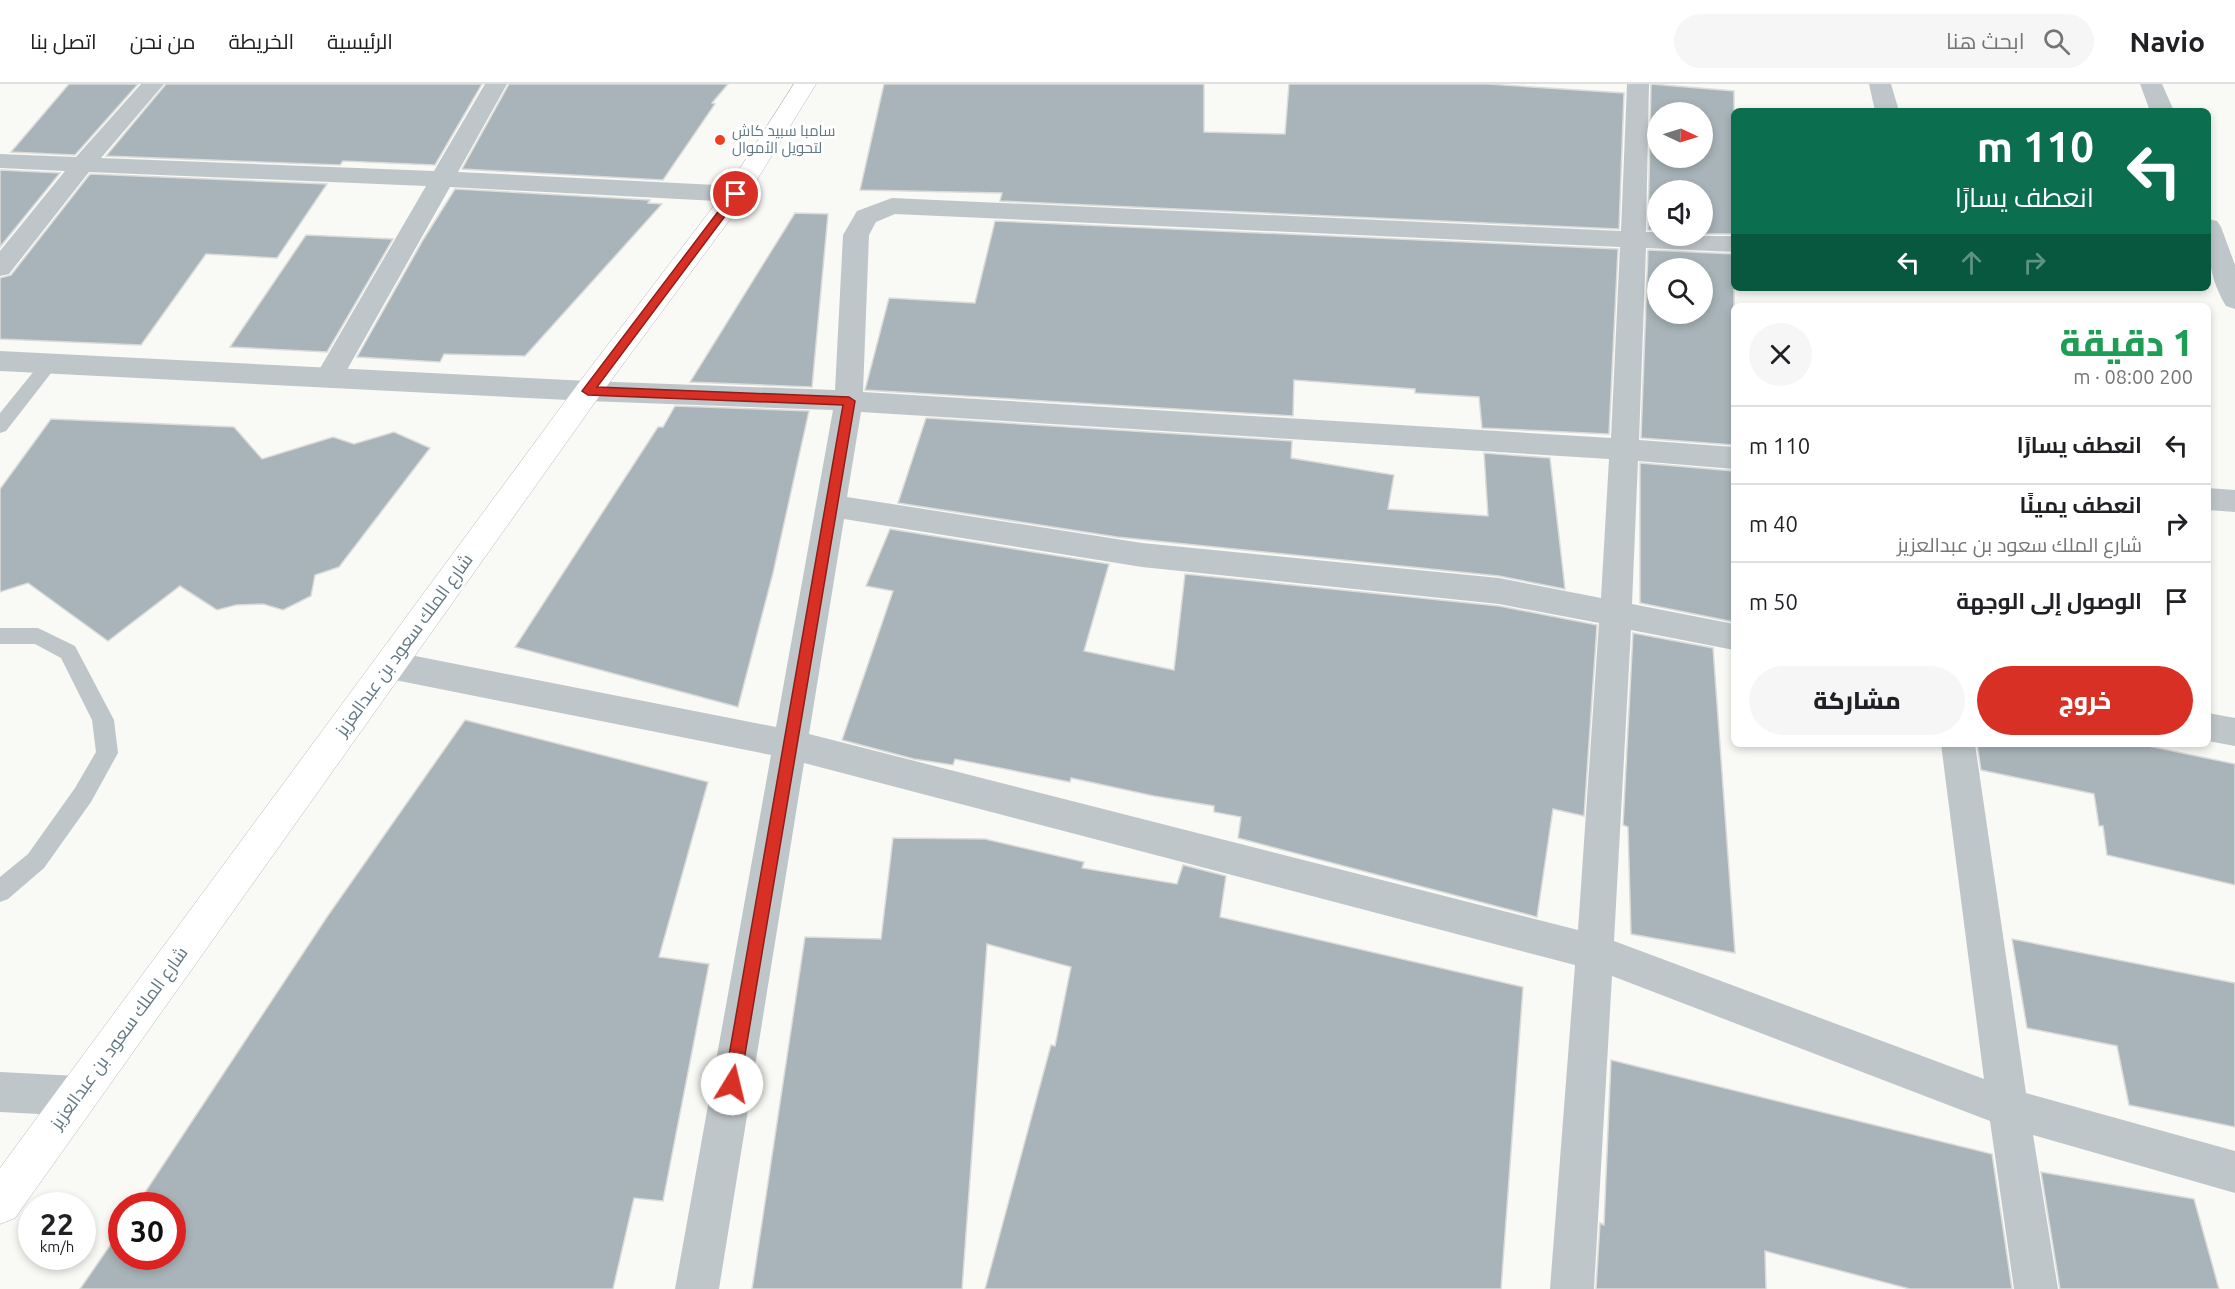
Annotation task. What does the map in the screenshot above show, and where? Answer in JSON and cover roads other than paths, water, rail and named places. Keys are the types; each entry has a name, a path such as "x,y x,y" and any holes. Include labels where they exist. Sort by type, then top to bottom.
{"main road":[{"name":"شارع الملك سعود بن عبدالعزيز","path":"0,1203 588,391 736,194 806,84"}],"street":[{"path":"0,268 83,164 153,84"},
{"path":"329,377 496,84"},
{"path":"1572,1289 1596,952 1615,615 1634,238 1638,84"},
{"path":"1880,84 1886,108"},
{"path":"2151,84 2161,108"},
{"path":"0,161 443,178 736,194"},
{"path":"698,1289 849,401 856,235 866,218 892,206 1731,244"},
{"path":"2211,242 2217,271 2235,300"},
{"path":"0,361 588,391 849,401 1624,448 1731,458"},
{"path":"2211,499 2235,501"},
{"path":"831,506 1142,555 1499,591 1731,636"},
{"path":"390,665 789,744 1596,952 2008,1108 2235,1172"},
{"path":"2211,728 2235,732"},
{"path":"1958,747 2008,1108 2036,1289"},
{"path":"0,1092 78,1096"}],"lane":[{"path":"0,426 49,364"},
{"path":"0,636 38,636 68,652 103,720 107,753 83,795 36,861 0,891"}],"place":[{"name":"سامبا سبيد كاش لتحويل الأموال","path":"720,140"}]}
